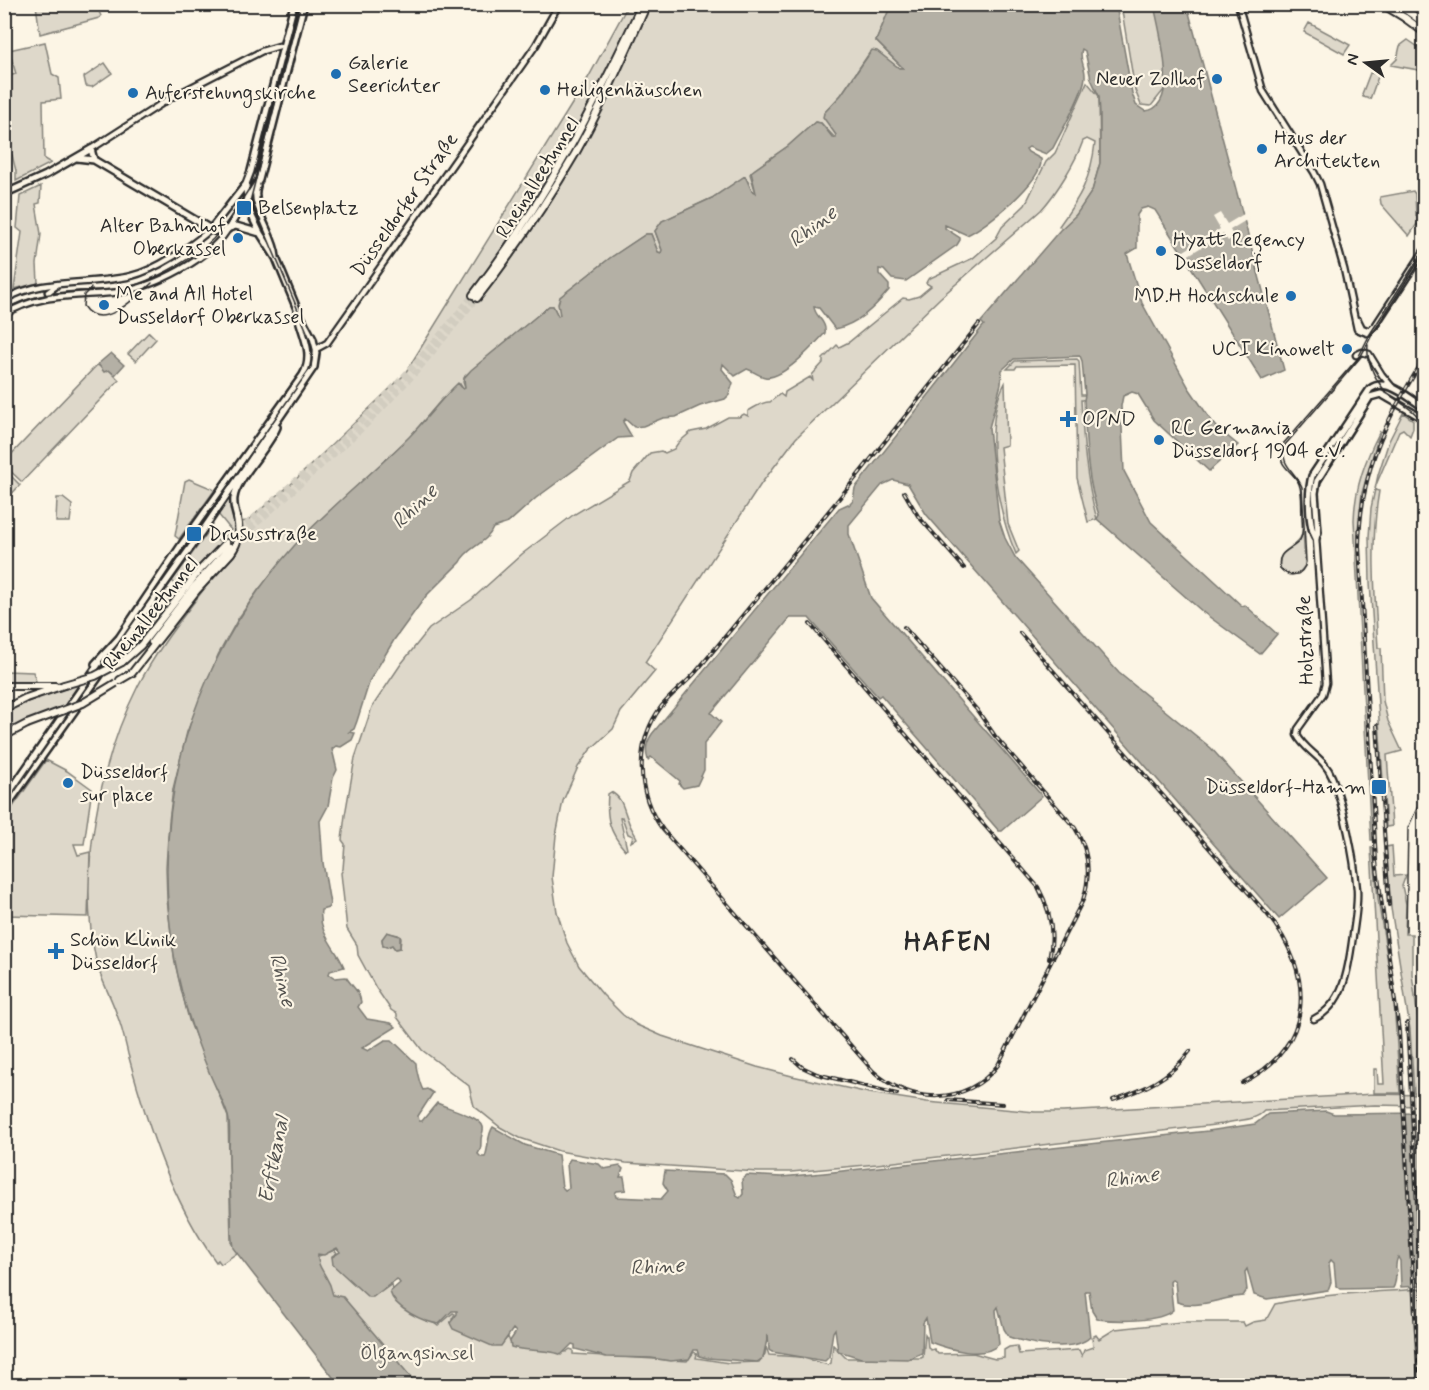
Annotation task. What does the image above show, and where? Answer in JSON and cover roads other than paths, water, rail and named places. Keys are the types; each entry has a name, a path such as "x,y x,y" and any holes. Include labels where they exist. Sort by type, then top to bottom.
{"main road":[{"path":"276,258 260,233 245,201 246,184 294,4"},
{"path":"303,4 255,200 267,227 276,258 316,349"},
{"name":"Rheinalleetunnel","path":"642,4 602,90 564,161 475,297 531,225 576,153 604,99 647,4"},
{"path":"1382,4 1425,23"},
{"path":"1395,4 1425,32"},
{"path":"4,194 37,180 91,148 94,160"},
{"path":"77,158 94,160 213,231 236,226 260,233"},
{"path":"228,229 259,180"},
{"path":"213,231 246,184"},
{"path":"4,810 75,711 96,666 119,638 303,375 309,355 297,309"},
{"path":"303,333 312,349 316,349"},
{"path":"309,355 316,349"},
{"name":"Düsseldorfer Straße","path":"75,711 312,371 316,360 316,349"},
{"name":"Holzstraße","path":"1316,538 1312,531 1310,490 1314,472 1370,389 1381,384 1394,389"},
{"path":"1394,389 1425,407"},
{"name":"Holzstraße","path":"1316,538 1318,532 1315,490 1317,481 1369,399 1377,394 1382,395 1425,419"},
{"name":"Düsseldorfer Straße","path":"237,518 234,500 237,488 270,441 278,421"},
{"path":"118,682 132,673 201,585 231,554 239,534 237,518"},
{"name":"Rheinalleetunnel","path":"4,709 15,703 95,676 123,662 141,645 199,570 228,545 139,660 118,682 82,703 27,724 4,736"},
{"path":"158,580 166,580"},
{"path":"4,686 64,686"},
{"path":"4,800 82,693"}],"street":[{"name":"Düsseldorfer Straße","path":"316,349 327,343 536,45 559,4"},
{"path":"1238,4 1261,85 1318,179 1356,318 1357,329 1367,333 1370,331 1425,252"},
{"path":"91,148 172,97 262,51 282,44"},
{"path":"272,48 278,50 281,56"},
{"path":"4,315 27,303 52,298 120,292 140,287 188,264 218,243 228,229"},
{"path":"4,300 27,290 59,284 119,278 142,272 213,231 218,235 216,243"},
{"path":"52,298 48,294 49,290 59,284"},
{"path":"1356,355 1364,352 1371,356 1382,375 1394,389"},
{"name":"Holzstraße","path":"1314,1019 1323,1013 1334,1000 1345,979 1356,915 1357,889 1350,845 1333,779 1324,762 1300,741 1297,734 1326,686 1316,538"}],"water":[{"path":"891,5 1116,5 1132,93 1136,105 1145,111 1156,106 1163,96 1165,82 1163,47 1154,5 1187,5 1284,370 1262,380 1155,210 1148,207 1141,209 1137,215 1137,248 1127,254 1142,303 1189,388 1215,426 1238,445 1209,471 1154,420 1138,394 1132,392 1123,396 1121,406 1124,471 1151,522 1242,606 1245,605 1277,634 1260,654 1204,613 1097,519 1099,515 1091,487 1087,458 1085,395 1080,356 1014,359 1002,370 1001,384 989,428 999,520 1015,557 1119,673 1211,748 1327,878 1279,919 926,514 908,484 893,480 882,485 849,525 849,534 871,598 1042,796 1002,831 999,831 881,695 878,697 809,618 790,618 711,713 721,722 704,744 704,770 697,785 683,788 679,784 680,781 651,757 648,760 648,740 652,734 839,508 853,501 855,488 984,325 981,322 1060,230 1076,215 1092,191 1100,163 1099,96 1091,79 1085,51 1082,49 1084,84 1072,112 1053,148 1046,154 1029,147 1026,149 1041,159 1039,168 1024,190 1000,213 967,235 945,225 945,228 960,238 957,245 906,281 892,279 884,270 879,269 879,274 889,285 889,290 871,309 851,323 835,329 819,308 814,307 824,325 825,333 798,361 780,373 765,377 747,369 735,376 723,364 722,369 733,383 725,399 643,426 634,427 625,419 623,422 632,437 618,438 536,498 508,523 493,528 486,538 467,553 426,596 394,640 370,680 354,729 349,732 355,733 352,740 341,747 336,746 332,749 337,770 333,778 328,806 320,821 323,863 330,904 328,908 321,910 321,919 325,933 344,967 330,971 329,974 335,978 346,977 359,994 361,1002 358,1007 367,1019 391,1023 396,1027 362,1048 368,1051 385,1040 392,1040 416,1063 423,1090 427,1089 433,1093 418,1116 419,1121 422,1121 437,1103 470,1116 481,1123 483,1130 478,1154 481,1157 485,1157 493,1127 525,1145 558,1155 562,1187 565,1190 569,1188 567,1164 570,1159 599,1164 604,1169 620,1166 623,1169 620,1177 624,1177 626,1190 617,1191 616,1197 661,1199 668,1191 663,1183 665,1171 725,1174 731,1180 740,1198 743,1194 742,1179 747,1175 781,1177 824,1173 1208,1131 1255,1124 1268,1114 1326,1111 1334,1114 1424,1113 1424,1286 1401,1287 1398,1257 1393,1288 1341,1289 1336,1285 1334,1263 1331,1260 1329,1263 1331,1282 1328,1290 1267,1299 1254,1295 1247,1269 1245,1272 1247,1290 1243,1296 1202,1304 1177,1302 1175,1281 1172,1279 1170,1282 1173,1310 1148,1319 1097,1319 1092,1311 1089,1291 1085,1291 1090,1337 1073,1345 1051,1346 1009,1337 1004,1329 998,1307 996,1310 999,1344 984,1351 966,1352 930,1342 926,1318 923,1323 922,1353 908,1359 861,1358 838,1351 835,1329 829,1357 825,1361 772,1352 769,1350 768,1335 763,1358 757,1362 707,1358 699,1356 697,1350 694,1350 689,1359 671,1361 606,1357 575,1349 575,1345 572,1344 561,1355 517,1349 511,1347 510,1341 516,1332 513,1329 501,1346 492,1346 453,1329 450,1323 457,1311 452,1311 439,1324 403,1309 390,1292 400,1283 397,1279 373,1297 368,1297 333,1265 332,1257 340,1252 337,1248 324,1255 318,1254 319,1265 330,1284 333,1295 343,1297 410,1376 415,1385 339,1385 233,1248 229,1120 193,1031 175,961 168,904 168,848 173,793 185,740 204,688 228,639 258,591 294,546 409,437 458,383 463,389 465,388 464,378 471,370 549,306 553,306 558,316 560,315 558,304 560,297 610,258 646,234 651,234 658,252 661,253 655,231 662,221 712,198 745,176 752,191 756,193 751,172 788,146 815,122 821,123 833,138 836,138 823,117 824,113 841,95 872,50 877,51 899,68 903,68 876,41"},
{"path":"111,353 124,365 115,375 109,370 104,372 98,364"},
{"path":"387,932 400,936 400,948 395,949 392,945 383,946 382,939"}],"tunnel":[{"path":"226,543 366,416 421,357 473,295"},
{"path":"237,541 367,424 416,372 477,298"}],"tram line":[{"path":"4,807 311,367 313,350 310,339 251,198 300,4"},
{"path":"4,310 30,298 44,295 128,287 168,271 213,239 251,186"},
{"path":"1424,250 1370,334 1358,358 1283,444 1281,458 1285,467 1299,484 1302,500 1300,540 1282,554 1279,562 1280,568 1287,574 1299,573 1306,562 1302,487 1286,463 1285,445 1360,358 1373,333 1424,253"},
{"path":"91,288 84,295 83,306 91,314 99,316 119,310 152,283"},
{"path":"1368,345 1371,366 1381,386 1424,424"},
{"path":"1406,932 1408,828 1424,793"}],"railway":[{"path":"904,627 977,710 995,736 1075,828 1086,854 1088,872 1083,900 998,1065 971,1088 955,1094 938,1096 921,1095 904,1090 873,1071 663,830 648,801 643,785 642,768 646,736 661,707 695,673 979,324"},
{"path":"1419,1386 1399,1031 1376,861 1359,546 1364,494 1377,448 1398,404 1424,359"},
{"path":"904,492 918,516 964,568"},
{"path":"810,624 1038,887 1046,904 1050,922 1052,940 1049,959"},
{"path":"1020,633 1267,914 1283,937 1294,960 1300,984 1300,1007 1295,1029 1284,1049 1266,1068 1242,1083"},
{"path":"1377,725 1389,905"},
{"path":"1407,1023 1424,1332"},
{"path":"1113,1100 1156,1082 1174,1069 1190,1051"},
{"path":"793,1059 802,1067 817,1074 897,1094"},
{"path":"948,1100 1003,1104"}],"place":[{"name":"Galerie Seerichter","path":"336,74"},
{"name":"Neuer Zollhof","path":"1217,79"},
{"name":"Heiligenhäuschen","path":"545,90"},
{"name":"Auferstehungskirche","path":"133,93"},
{"name":"Haus der Architekten","path":"1262,149"},
{"name":"Belsenplatz","path":"244,208"},
{"name":"Alter Bahnhof Oberkassel","path":"238,238"},
{"name":"Hyatt Regency Dusseldorf","path":"1161,251"},
{"name":"MD.H Hochschule","path":"1291,296"},
{"name":"Me and All Hotel Dusseldorf Oberkassel","path":"104,305"},
{"name":"UCI Kinowelt","path":"1347,349"},
{"name":"OPND","path":"1068,419"},
{"name":"RC Germania Düsseldorf 1904 e.V.","path":"1159,440"},
{"name":"Drususstraße","path":"194,534"},
{"name":"Düsseldorf sur place","path":"68,783"},
{"name":"Düsseldorf-Hamm","path":"1379,787"},
{"name":"Schön Klinik Düsseldorf","path":"56,951"}],"district":[{"name":"HAFEN","path":"948,943"}],"water label":[{"name":"Rhine","path":"813,227"},
{"name":"Rhine","path":"415,507"},
{"name":"Rhine","path":"282,980"},
{"name":"Erftkanal","path":"274,1160"},
{"name":"Rhine","path":"1132,1178"},
{"name":"Rhine","path":"657,1267"}],"park label":[{"name":"Ölgangsinsel","path":"417,1353"}]}
